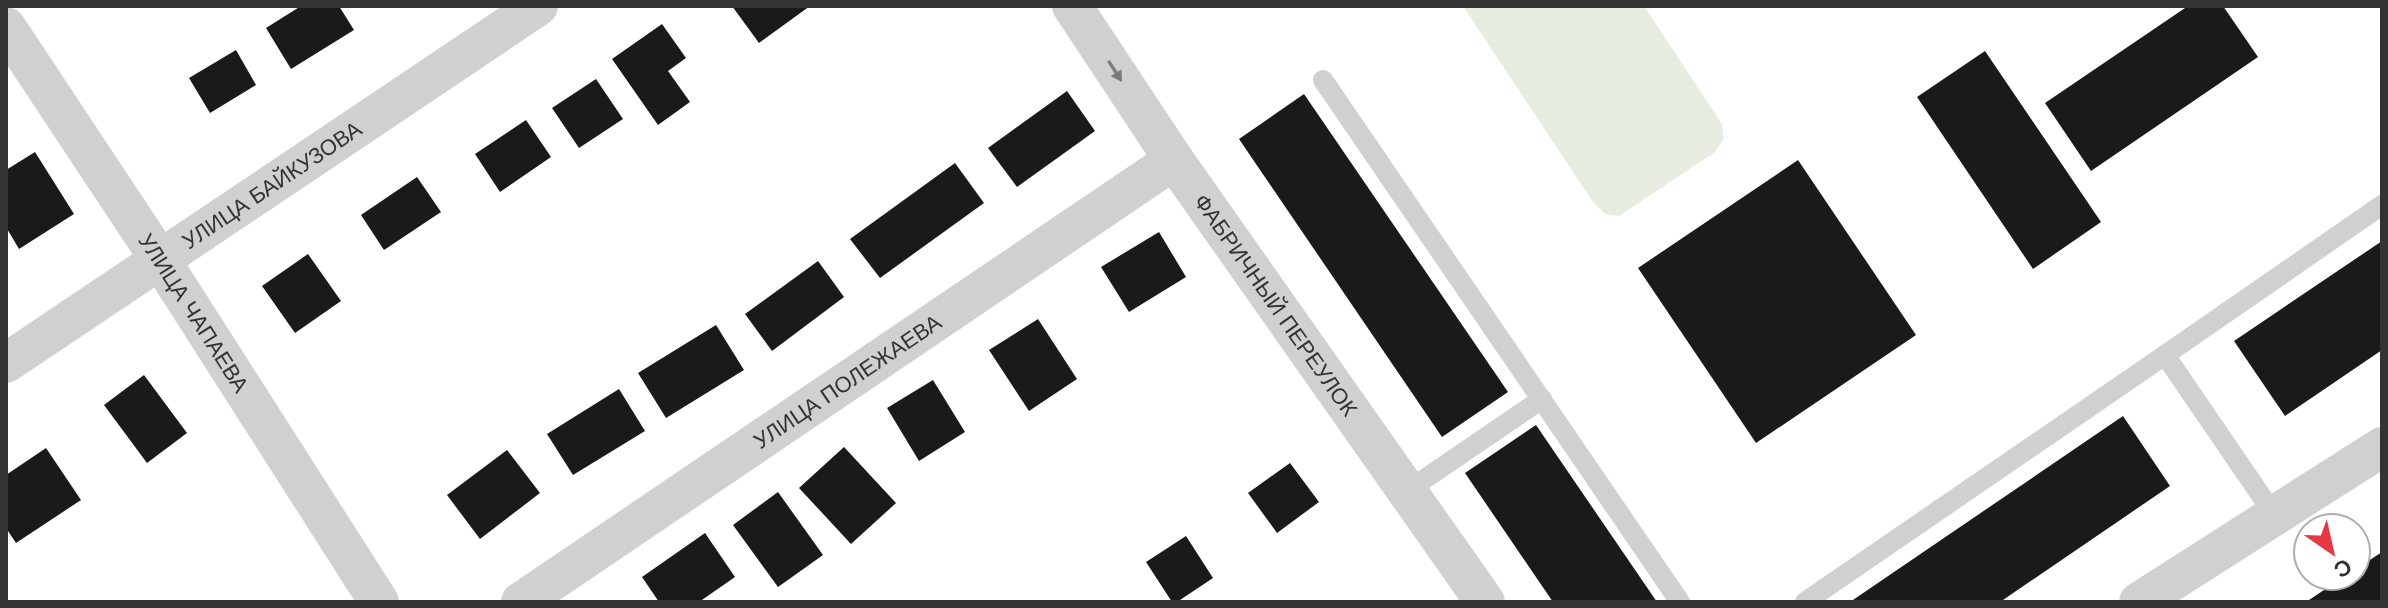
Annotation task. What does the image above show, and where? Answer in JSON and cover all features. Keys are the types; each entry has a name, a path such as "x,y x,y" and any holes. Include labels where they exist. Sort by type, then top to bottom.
{"street":[{"name":"УЛИЦА БАЙКУЗОВА","path":"6,363 538,6"},
{"name":"ФАБРИЧНЫЙ ПЕРЕУЛОК","path":"1072,6 1174,160 1485,602"},
{"name":"УЛИЦА ЧАПАЕВА","path":"6,27 161,261 379,602"},
{"name":"УЛИЦА ПОЛЕЖАЕВА","path":"521,602 1174,160"},
{"path":"2139,602 2382,447"}],"lane":[{"path":"1323,80 1680,602"},
{"path":"1805,602 2382,205"},
{"path":"2165,355 2275,516"},
{"path":"1402,484 1542,399"}],"shaded area":[{"path":"1463,6 1644,6 1722,124 1724,138 1715,152 1619,216 1605,214 1593,202"}],"building":[{"path":"301,6 339,6 354,30 291,69 266,28"},
{"path":"732,6 810,6 759,43"},
{"path":"2188,6 2223,6 2258,57 2091,171 2045,103"},
{"path":"662,24 686,58 668,71 690,102 658,125 612,59"},
{"path":"236,50 256,85 210,113 189,78"},
{"path":"1985,51 2101,222 2033,269 1917,97"},
{"path":"596,79 623,119 579,148 552,108"},
{"path":"1067,91 1095,131 1017,187 988,148"},
{"path":"1304,94 1508,392 1442,437 1239,139"},
{"path":"526,120 551,157 500,192 475,154"},
{"path":"35,152 74,214 19,249 6,227 6,170"},
{"path":"1798,160 1916,335 1756,443 1638,268"},
{"path":"955,163 984,203 880,278 850,239"},
{"path":"417,177 441,212 384,250 361,215"},
{"path":"1159,232 1186,277 1129,312 1101,267"},
{"path":"2382,241 2382,350 2285,416 2234,341"},
{"path":"308,254 341,301 295,333 262,286"},
{"path":"818,261 844,297 772,351 745,314"},
{"path":"1038,319 1077,379 1029,411 989,350"},
{"path":"716,325 744,370 666,418 638,373"},
{"path":"144,375 187,433 147,463 104,405"},
{"path":"933,380 965,432 919,461 887,408"},
{"path":"619,389 645,431 573,475 547,434"},
{"path":"2123,416 2170,486 2000,602 1850,602"},
{"path":"1536,425 1657,602 1553,602 1465,473"},
{"path":"844,447 896,503 851,544 799,488"},
{"path":"46,448 81,500 16,543 6,528 6,475"},
{"path":"507,450 540,493 480,539 447,495"},
{"path":"1290,463 1319,502 1277,533 1248,493"},
{"path":"778,492 823,555 778,587 733,525"},
{"path":"705,533 735,577 699,602 659,602 642,577"},
{"path":"1186,536 1213,578 1177,602 1172,602 1146,562"},
{"path":"2382,552 2382,602 2306,602 2321,592 2372,592 2372,559"}]}
